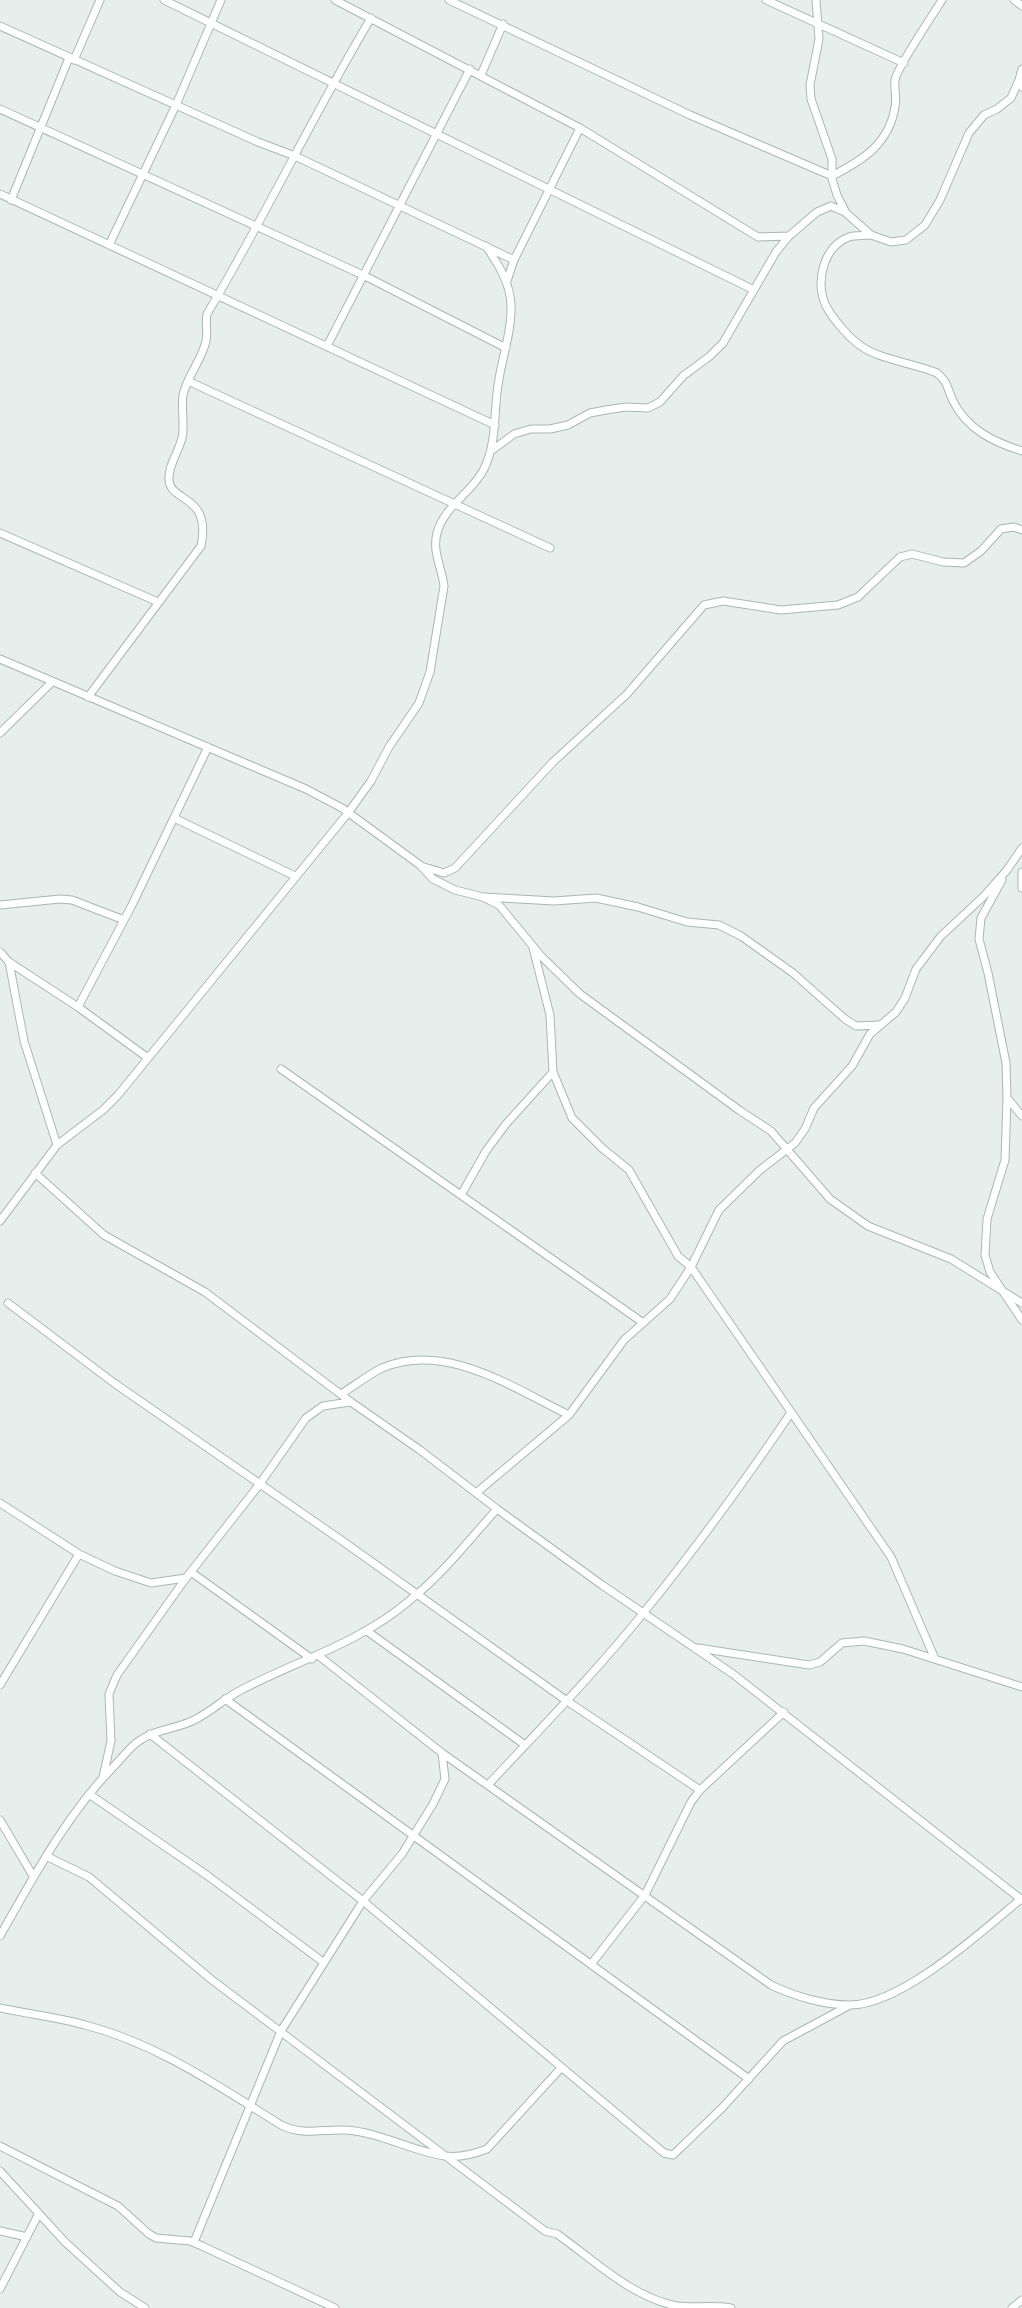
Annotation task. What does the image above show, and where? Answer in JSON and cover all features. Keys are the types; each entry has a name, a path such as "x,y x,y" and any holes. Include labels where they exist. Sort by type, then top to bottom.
{"street":[{"path":"11,200 100,0"},
{"path":"164,0 754,290"},
{"path":"109,245 176,105 221,0"},
{"path":"335,0 580,128 758,237 789,236"},
{"path":"449,0 690,115 832,176"},
{"path":"766,0 904,63"},
{"path":"816,0 818,52 810,85 811,99 832,159 836,195 846,213"},
{"path":"832,176 860,161 876,148 889,130 896,106 895,79 942,0"},
{"path":"1014,0 1022,6"},
{"path":"88,697 201,546 204,523 199,511 171,487 169,479 182,439 181,412 188,381 206,342 207,314 333,82 371,19"},
{"path":"481,75 503,24"},
{"path":"0,26 295,156 514,260"},
{"path":"327,346 470,69"},
{"path":"490,451 514,433 550,429 606,410 648,408 660,402 683,376 723,343 776,252 789,236 817,212 831,206 846,213 871,235 891,242 906,240 925,226 940,200 969,133 984,115 1011,98 1021,83 1022,69"},
{"path":"0,109 363,275 506,348"},
{"path":"507,281 514,260 580,128"},
{"path":"0,194 495,425"},
{"path":"871,235 851,236 839,243 826,259 821,285 826,305 862,347 937,373 946,380 948,392 963,418 976,430 1002,445 1022,451"},
{"path":"0,1221 57,1145 112,1103 348,813 419,704 430,673 444,586 443,575 436,559 436,535 441,522 454,504 477,481 490,451 495,425 498,382 506,348 511,305 507,281 486,246"},
{"path":"188,381 550,548"},
{"path":"420,865 444,873 455,868 553,762 627,694 704,605 723,601 781,610 838,605 858,597 900,557 912,554 943,562 964,563 981,551 1001,529 1014,527 1022,530"},
{"path":"0,533 158,602"},
{"path":"0,659 306,789 348,813 420,865 433,879 456,891 483,897 554,901 596,898 687,922 719,925 762,950 856,1026 882,1025"},
{"path":"0,733 51,682"},
{"path":"78,1007 124,920 208,747"},
{"path":"174,818 295,876"},
{"path":"1022,848 981,918 979,939 1006,1063 1007,1098 1005,1160 987,1219 985,1255 990,1272 1022,1320"},
{"path":"476,1493 569,1415 615,1351 642,1322 670,1299 691,1267 719,1210 760,1170 788,1150 805,1129 814,1108 852,1066 870,1034 896,1012 905,998 916,969 941,936 984,896 1007,870"},
{"path":"1022,872 1022,888"},
{"path":"483,897 499,905 531,944 580,994 771,1131 830,1199 868,1226 951,1259 1022,1303"},
{"path":"0,905 60,899 124,920"},
{"path":"531,944 550,1015 553,1072 572,1118 629,1170 678,1256 691,1267 891,1557 935,1659"},
{"path":"0,952 9,962 78,1007 148,1058"},
{"path":"9,962 17,992 24,1041 57,1145"},
{"path":"281,1069 642,1322"},
{"path":"461,1195 506,1124 553,1072"},
{"path":"1007,1098 1022,1116"},
{"path":"35,1173 104,1235 205,1292 351,1402 412,1443 497,1509 784,1712 1021,1899 954,1953 884,1999 850,2005 783,2041 673,2155 664,2153 652,2144 363,1901 150,1734"},
{"path":"8,1303 114,1383 567,1701 700,1790"},
{"path":"341,1394 382,1368 409,1361 430,1360 450,1362 475,1370 569,1415"},
{"path":"103,1777 111,1741 108,1705 113,1684 188,1575 259,1485 306,1419 323,1406 351,1402"},
{"path":"488,1785 567,1701 643,1613 718,1518 790,1414"},
{"path":"0,1503 79,1554 115,1571 151,1583 188,1575 315,1658 442,1753 771,1985 788,1993 850,2005"},
{"path":"0,1936 33,1876 89,1794 134,1745 150,1734 195,1721 242,1689 315,1658 367,1631 417,1594 497,1509"},
{"path":"0,1685 79,1554"},
{"path":"367,1631 525,1745"},
{"path":"694,1647 809,1665 820,1662 842,1643 882,1643 1022,1687"},
{"path":"225,1699 749,2079"},
{"path":"592,1963 645,1895 691,1802 700,1790 784,1712"},
{"path":"194,2242 281,2031 363,1901 394,1866 433,1804 445,1779 442,1753"},
{"path":"89,1794 208,1876 323,1962"},
{"path":"0,1820 33,1876"},
{"path":"46,1856 89,1877 212,1980 545,2231 557,2234 648,2298 679,2306 713,2305 731,2308"},
{"path":"0,2008 85,2025 132,2041 196,2071 281,2125 296,2131 340,2130 370,2133 446,2156 473,2155 487,2149 561,2067"},
{"path":"0,2146 118,2206 156,2238 194,2242 335,2308"},
{"path":"0,2171 38,2215 108,2282 145,2308"},
{"path":"0,2289 38,2215"},
{"path":"0,2231 27,2237"},
{"path":"1012,2308 1022,2300"}]}
